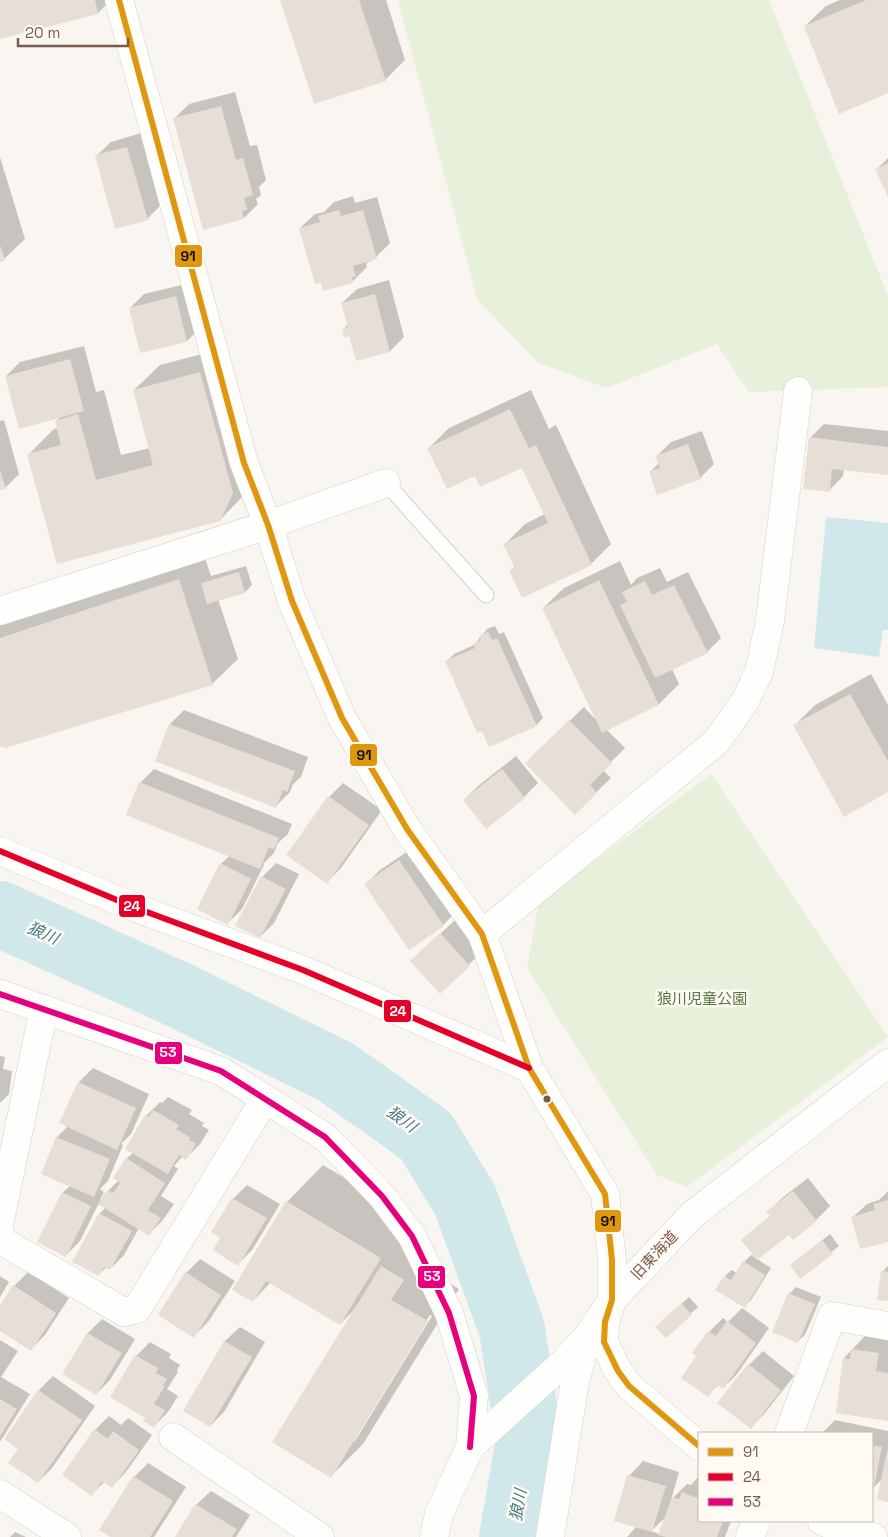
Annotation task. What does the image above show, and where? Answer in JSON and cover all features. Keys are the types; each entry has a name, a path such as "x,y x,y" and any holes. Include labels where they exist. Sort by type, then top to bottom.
{"street":[{"path":"119,0 244,462 268,525 292,601 342,718 407,829 482,934 530,1068 605,1194 612,1260 612,1300 605,1322 604,1342 618,1371 629,1386 698,1445"},
{"path":"482,934 716,742 744,703 759,672 770,620 798,391"},
{"path":"0,611 268,525 386,483"},
{"path":"0,851 136,908 303,970 530,1068"},
{"path":"0,994 221,1071 325,1137 382,1196 412,1236 449,1313 474,1396 470,1447"},
{"path":"0,1220 44,1009"},
{"name":"旧東海道","path":"434,1537 439,1514 470,1447 563,1363 588,1336 612,1300 692,1215 888,1063"},
{"path":"0,1232 2,1241 124,1312 137,1308 265,1099"},
{"path":"789,1432 832,1316 888,1326"},
{"path":"550,1537 574,1387 588,1336"},
{"path":"173,1437 320,1537"},
{"path":"0,1494 67,1537"},
{"path":"750,1537 756,1522"},
{"path":"824,1522 850,1533 873,1537"}],"lane":[{"path":"386,483 486,594"}],"green space":[{"path":"398,0 769,0 888,296 888,387 749,392 717,344 606,388 537,362 477,299"},
{"name":"狼川児童公園","path":"711,774 888,1037 687,1187 657,1175 527,968 539,902"}],"water":[{"path":"826,517 888,523 888,630 883,630 879,657 814,648"}],"building":[{"path":"0,0 95,0 98,14 0,39"},
{"path":"280,0 359,0 386,81 314,104"},
{"path":"866,0 888,0 888,93 839,114 804,26"},
{"path":"221,106 236,160 243,158 253,195 244,198 247,210 242,211 244,219 203,230 173,118"},
{"path":"127,147 148,220 115,229 95,155"},
{"path":"888,163 888,197 875,169"},
{"path":"339,210 341,216 363,210 377,259 353,266 356,276 352,277 353,283 323,291 321,283 315,284 299,228 320,222 318,216"},
{"path":"0,245 5,260 0,262"},
{"path":"375,294 390,352 356,361 349,336 344,337 342,329 348,327 341,303"},
{"path":"176,296 187,342 140,353 129,308"},
{"path":"70,359 84,411 19,429 5,376"},
{"path":"200,372 233,493 220,521 57,564 27,454 61,445 55,421 78,414 96,480 153,465 133,390"},
{"path":"510,409 529,448 536,445 592,565 522,598 509,570 515,568 503,544 548,523 522,468 480,487 475,476 447,489 427,448"},
{"path":"809,437 888,447 888,475 832,469 830,492 803,489"},
{"path":"688,444 701,479 657,495 649,471 660,468 655,456"},
{"path":"0,470 6,489 0,490"},
{"path":"239,572 245,593 207,604 201,583"},
{"path":"179,579 213,685 5,748 0,746 0,638"},
{"path":"599,580 659,705 602,733 542,608"},
{"path":"645,581 652,595 674,585 708,653 655,678 620,605 627,602 622,592"},
{"path":"488,632 492,640 497,638 537,726 489,747 482,731 477,733 445,661 475,648 473,644 481,640 479,636"},
{"path":"850,694 888,761 888,792 844,817 793,725"},
{"path":"569,720 612,763 590,785 597,793 575,815 525,763"},
{"path":"169,724 295,771 287,792 283,790 276,808 155,761"},
{"path":"502,769 525,798 486,829 463,800"},
{"path":"139,782 279,838 274,849 269,847 260,869 126,815"},
{"path":"328,796 369,825 327,884 286,855"},
{"path":"399,860 444,926 409,950 364,884"},
{"path":"220,863 251,879 228,925 197,909"},
{"path":"261,876 286,889 260,938 235,926"},
{"path":"440,933 470,966 440,994 410,961"},
{"path":"78,1082 136,1108 117,1150 59,1123"},
{"path":"153,1110 179,1125 176,1129 191,1138 189,1140 196,1144 186,1160 179,1155 168,1174 125,1149 145,1115 149,1117"},
{"path":"56,1137 110,1159 94,1197 41,1174"},
{"path":"126,1158 165,1183 148,1210 161,1218 149,1236 98,1204 107,1190 113,1193 120,1183 113,1178"},
{"path":"793,1191 817,1221 793,1240 789,1235 757,1260 741,1240 770,1216 766,1212"},
{"path":"62,1192 91,1206 66,1257 37,1242"},
{"path":"232,1198 267,1218 238,1266 213,1250 220,1238 211,1232"},
{"path":"888,1200 888,1242 860,1249 851,1217 875,1210 873,1204"},
{"path":"286,1201 381,1258 340,1325 266,1281 253,1302 232,1290"},
{"path":"99,1213 132,1231 110,1270 104,1267 99,1276 72,1262"},
{"path":"822,1240 833,1254 800,1279 790,1265"},
{"path":"743,1261 765,1275 745,1308 715,1290 724,1276 731,1280"},
{"path":"381,1266 404,1280 391,1300 428,1321 331,1478 272,1442"},
{"path":"881,1271 888,1272 888,1301 877,1300"},
{"path":"185,1272 221,1295 194,1338 158,1315"},
{"path":"13,1285 56,1313 31,1351 0,1331 0,1305"},
{"path":"788,1293 815,1304 798,1343 772,1332"},
{"path":"681,1303 692,1315 666,1338 655,1327"},
{"path":"727,1321 756,1343 723,1389 717,1385 708,1397 681,1378 696,1356 692,1353 708,1331 716,1336"},
{"path":"87,1333 122,1353 96,1395 62,1374"},
{"path":"224,1341 252,1357 210,1427 183,1411"},
{"path":"851,1349 879,1353 876,1371 888,1373 888,1421 836,1413 843,1358 850,1359"},
{"path":"135,1355 158,1368 156,1373 167,1379 154,1404 165,1410 154,1428 143,1421 145,1418 110,1397"},
{"path":"748,1364 781,1390 751,1429 717,1403"},
{"path":"38,1390 82,1420 38,1483 8,1463 18,1449 4,1439"},
{"path":"0,1399 17,1409 0,1436"},
{"path":"94,1429 108,1439 113,1431 139,1450 112,1488 102,1481 92,1496 62,1475"},
{"path":"873,1445 882,1447 873,1492"},
{"path":"888,1451 888,1502 877,1499"},
{"path":"627,1475 666,1486 652,1532 614,1521"},
{"path":"133,1476 173,1501 150,1537 110,1537 99,1530"},
{"path":"682,1492 698,1499 698,1522 723,1522 717,1537 666,1537 658,1535 672,1497 679,1499"},
{"path":"195,1504 237,1529 232,1537 175,1537"}],"waterway":[{"name":"狼川","path":"0,914 177,994 336,1072 426,1136 465,1200 512,1329 529,1440 512,1537"}],"transit line":[{"name":"91","path":"119,0 244,463 268,525 292,601 342,718 407,829 482,934 529,1068 605,1194 612,1260 612,1300 605,1322 604,1342 618,1371 629,1386 698,1445"},
{"name":"24","path":"0,851 136,908 303,970 529,1068"},
{"name":"53","path":"0,994 221,1071 325,1137 382,1196 412,1236 449,1313 474,1396 470,1447"}]}
